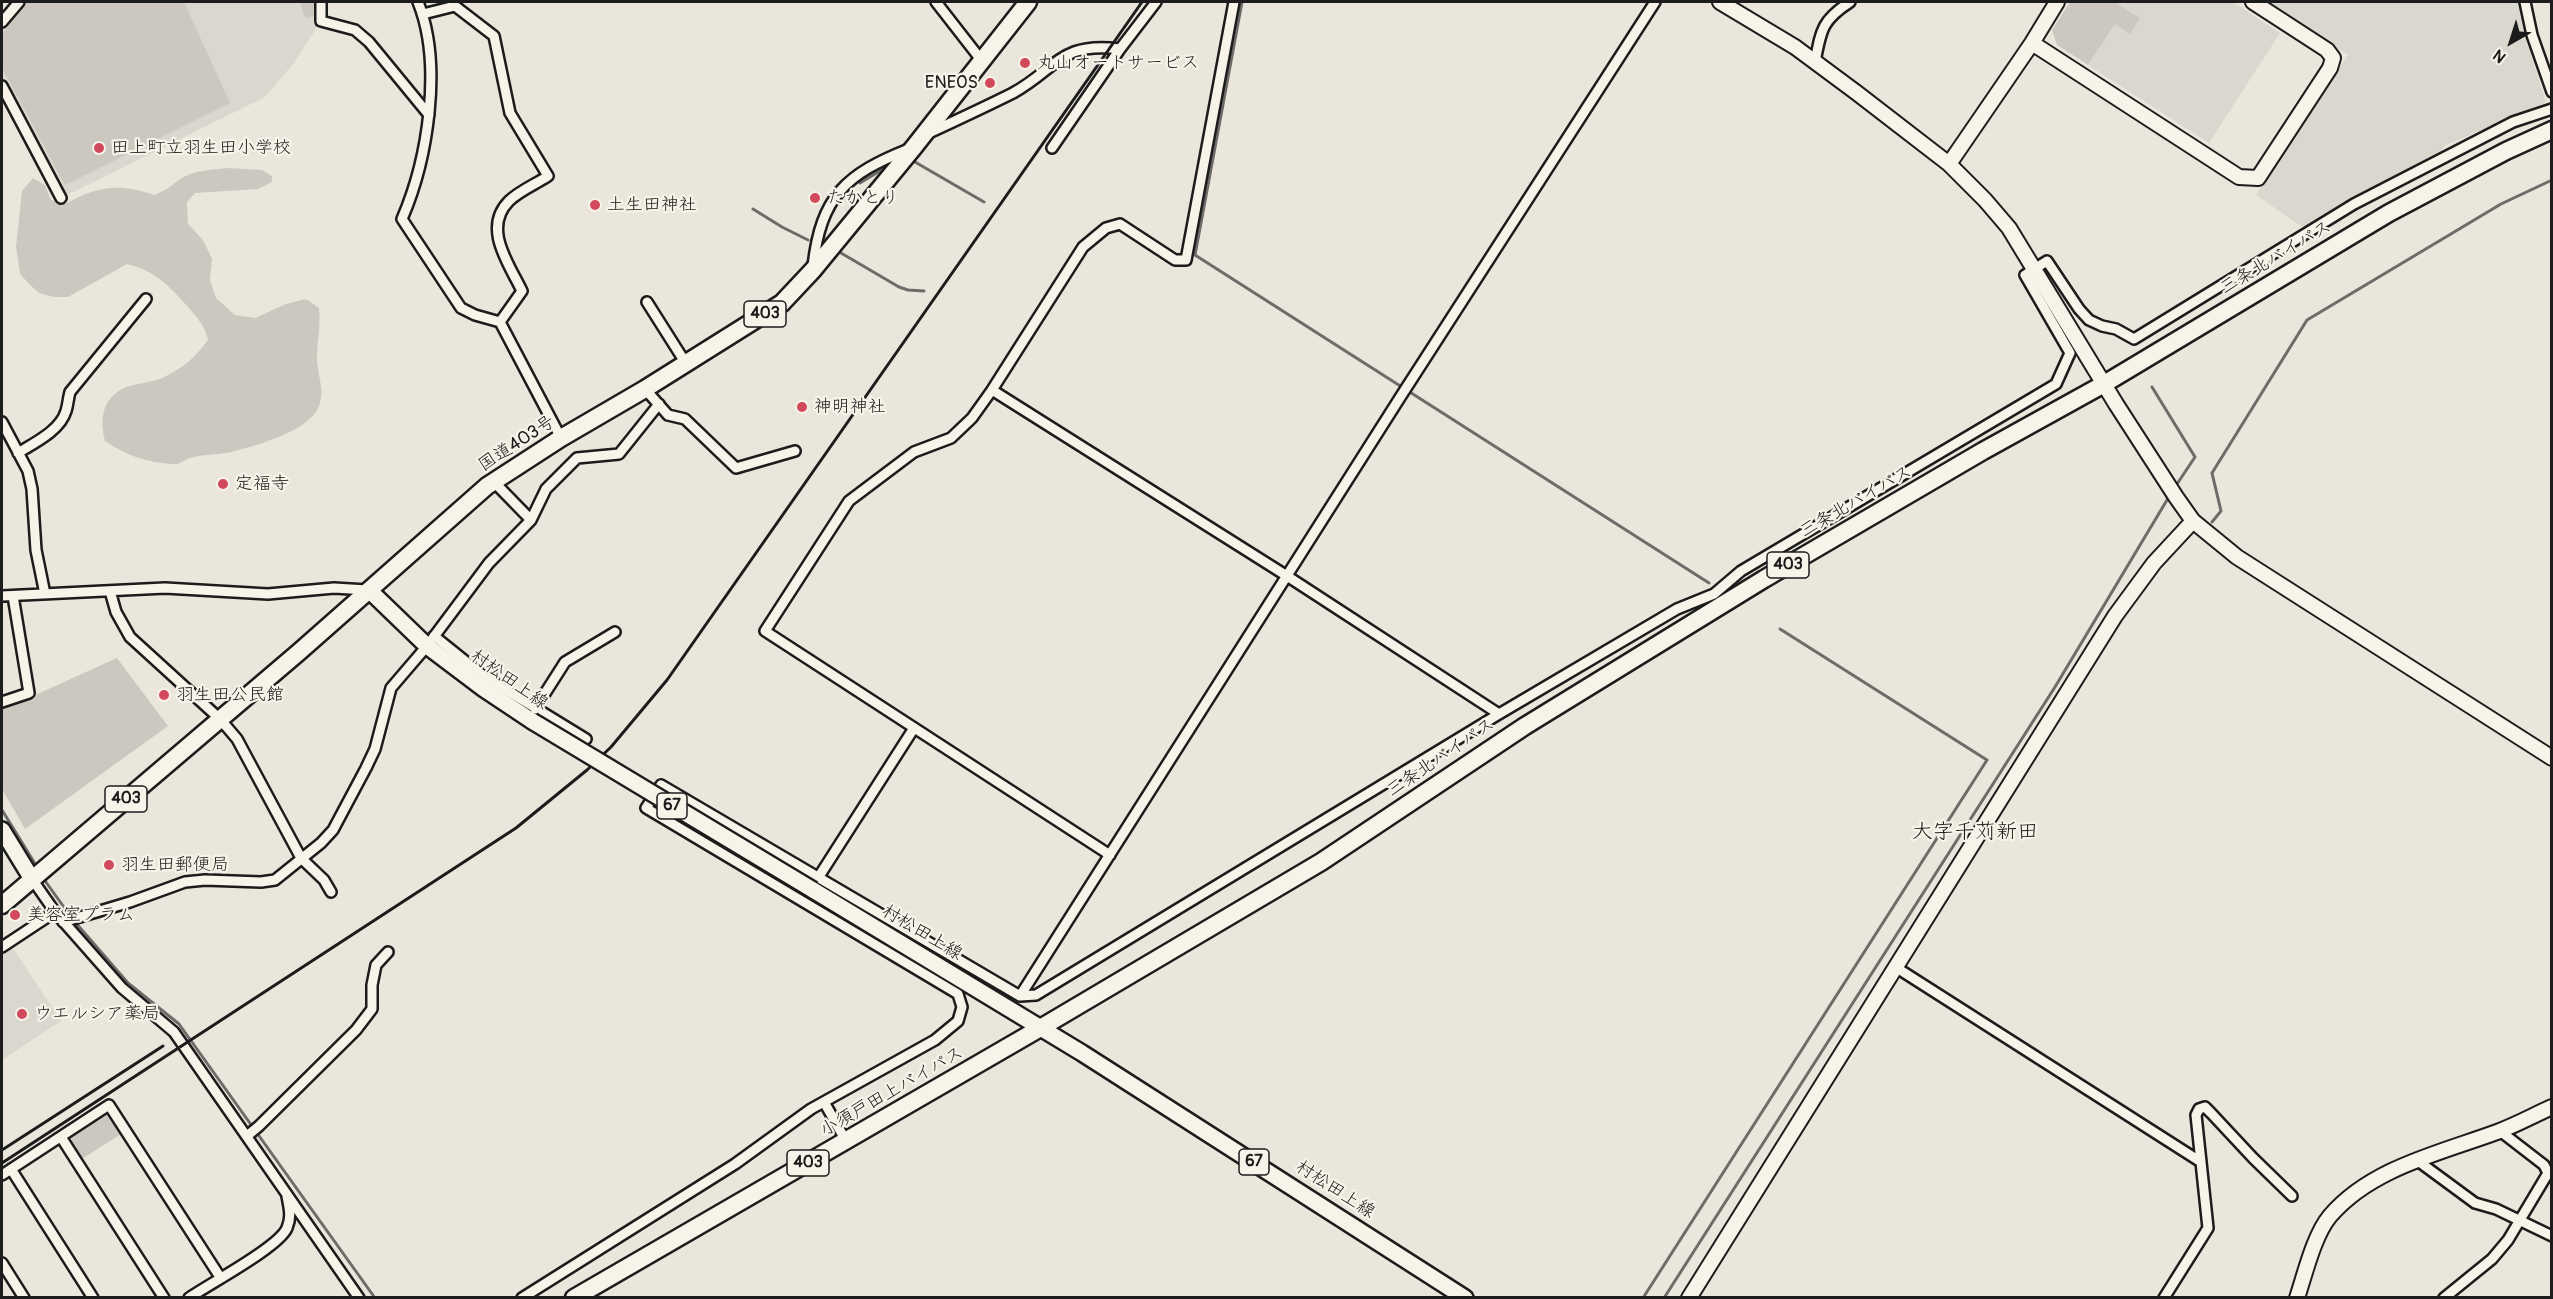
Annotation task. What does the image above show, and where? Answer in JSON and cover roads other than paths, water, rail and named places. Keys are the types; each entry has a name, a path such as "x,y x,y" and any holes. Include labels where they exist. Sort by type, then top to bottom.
{"highway":[{"name":"国道403号","path":"2,905 369,590 442,524 494,482 561,438 783,303 919,142 1028,2"},
{"name":"三条北バイパス","path":"1042,1028 1321,862 1525,726 1764,579 1983,451 2104,384 2389,213 2506,151 2552,130"},
{"name":"小須戸田上バイパス","path":"574,1298 1042,1028"}],"main road":[{"name":"村松田上線","path":"369,590 484,689 533,715 816,884 1465,1298"},
{"path":"2,830 32,879"}],"street":[{"path":"2,22 19,2"},
{"path":"321,2 321,21 355,30 369,42 429,115"},
{"path":"418,2 423,14 432,79 429,115 414,190 402,219 461,308 475,315 500,322 561,438"},
{"path":"936,2 982,61"},
{"path":"1052,148 1120,49 1156,2"},
{"path":"1110,855 765,631 849,501 914,452 951,438 972,418 1083,247 1106,228 1120,224 1175,260 1186,260 1234,2"},
{"path":"1020,996 1432,347 1655,2"},
{"path":"1720,2 1795,47 1949,164 1985,200 2009,228 2160,475 2193,521 2237,557 2552,758"},
{"path":"1815,62 1825,22 1850,2"},
{"path":"1949,164 2032,43 2057,2"},
{"path":"2032,43 2239,177 2258,178 2330,69 2333,58 2327,50 2253,2"},
{"path":"2525,2 2532,35 2552,92"},
{"path":"423,14 455,6 494,36 510,113 548,176 509,201 501,213 497,228 498,243 522,291 500,322"},
{"path":"813,270 818,232 840,188 848,181 883,160 1016,91 1062,57 1088,48 1120,49"},
{"path":"2,86 61,198"},
{"path":"522,1298 735,1164 824,1102 935,1040 958,1021 962,1007 958,994 646,808 661,784 816,884 1020,996 1035,995 1499,714 1677,609 1714,594 1741,572 2055,384 2070,353 2025,275 2034,268 2047,261 2089,320 2116,329 2134,339 2354,204 2513,122 2552,108"},
{"path":"18,453 51,431 66,411 66,402 70,392 146,299"},
{"path":"647,302 685,362"},
{"path":"645,388 668,415 685,419 736,468 795,451"},
{"path":"992,390 1287,576 1499,714"},
{"path":"63,922 185,882 275,880 321,843 333,830 375,749 391,688 431,641 489,563 531,520 546,489 577,458 619,454 659,404"},
{"path":"2,422 28,471 32,489 36,550 45,594"},
{"path":"494,482 531,520"},
{"path":"1689,1298 2115,616 2154,563 2193,521"},
{"path":"2,596 165,588 268,594 334,588 369,590"},
{"path":"110,591 116,612 130,637 220,719 237,738 301,858 324,880 331,892"},
{"path":"2,702 29,693 13,596"},
{"path":"586,739 533,715 565,662 615,632"},
{"path":"816,884 914,728"},
{"path":"32,879 63,922 122,988 174,1032 359,1298"},
{"path":"2,947 55,912"},
{"path":"247,1136 356,1030 372,1009 372,985 376,965 388,952"},
{"path":"1896,968 2201,1162"},
{"path":"824,1102 846,1141"},
{"path":"2,1175 109,1105 220,1277"},
{"path":"2164,1298 2208,1228 2196,1115 2199,1109 2205,1107 2292,1196"},
{"path":"2297,1298 2314,1248 2328,1218 2347,1199 2373,1181 2418,1161 2500,1131 2552,1107"},
{"path":"2444,1298 2492,1259 2520,1222 2548,1173 2544,1165 2500,1131"},
{"path":"61,1137 164,1298"},
{"path":"2418,1161 2475,1203 2496,1209 2552,1236"},
{"path":"11,1169 93,1298"},
{"path":"189,1298 264,1250 286,1230 291,1215 286,1191"},
{"path":"2,1263 22,1297"}],"waterway":[{"path":"1242,2 1195,255 1709,583"},
{"path":"915,162 984,202"},
{"path":"860,183 888,166"},
{"path":"2212,522 2221,511 2212,473 2307,320 2501,204 2552,180"},
{"path":"753,209 808,240"},
{"path":"841,253 899,287 924,291"},
{"path":"2152,387 2195,457 2175,487"},
{"path":"1664,1298 2055,687 2170,495"},
{"path":"1643,1298 1987,760 1780,629"},
{"path":"2,810 37,867"},
{"path":"43,878 71,917"},
{"path":"75,922 128,983 179,1024 375,1298"}],"railway":[{"path":"2,1163 516,828 587,770 611,747 667,680 1142,2"},
{"path":"2,1150 163,1046"}],"place":[{"name":"丸山オートサービス","path":"1025,63"},
{"name":"ENEOS","path":"990,83"},
{"name":"田上町立羽生田小学校","path":"99,148"},
{"name":"たかとり","path":"815,198"},
{"name":"土生田神社","path":"595,205"},
{"name":"神明神社","path":"802,407"},
{"name":"定福寺","path":"223,484"},
{"name":"羽生田公民館","path":"164,695"},
{"name":"羽生田郵便局","path":"109,865"},
{"name":"美容室プラム","path":"15,915"},
{"name":"ウエルシア薬局","path":"22,1014"}],"district":[{"name":"大字千苅新田","path":"1975,833"}]}
